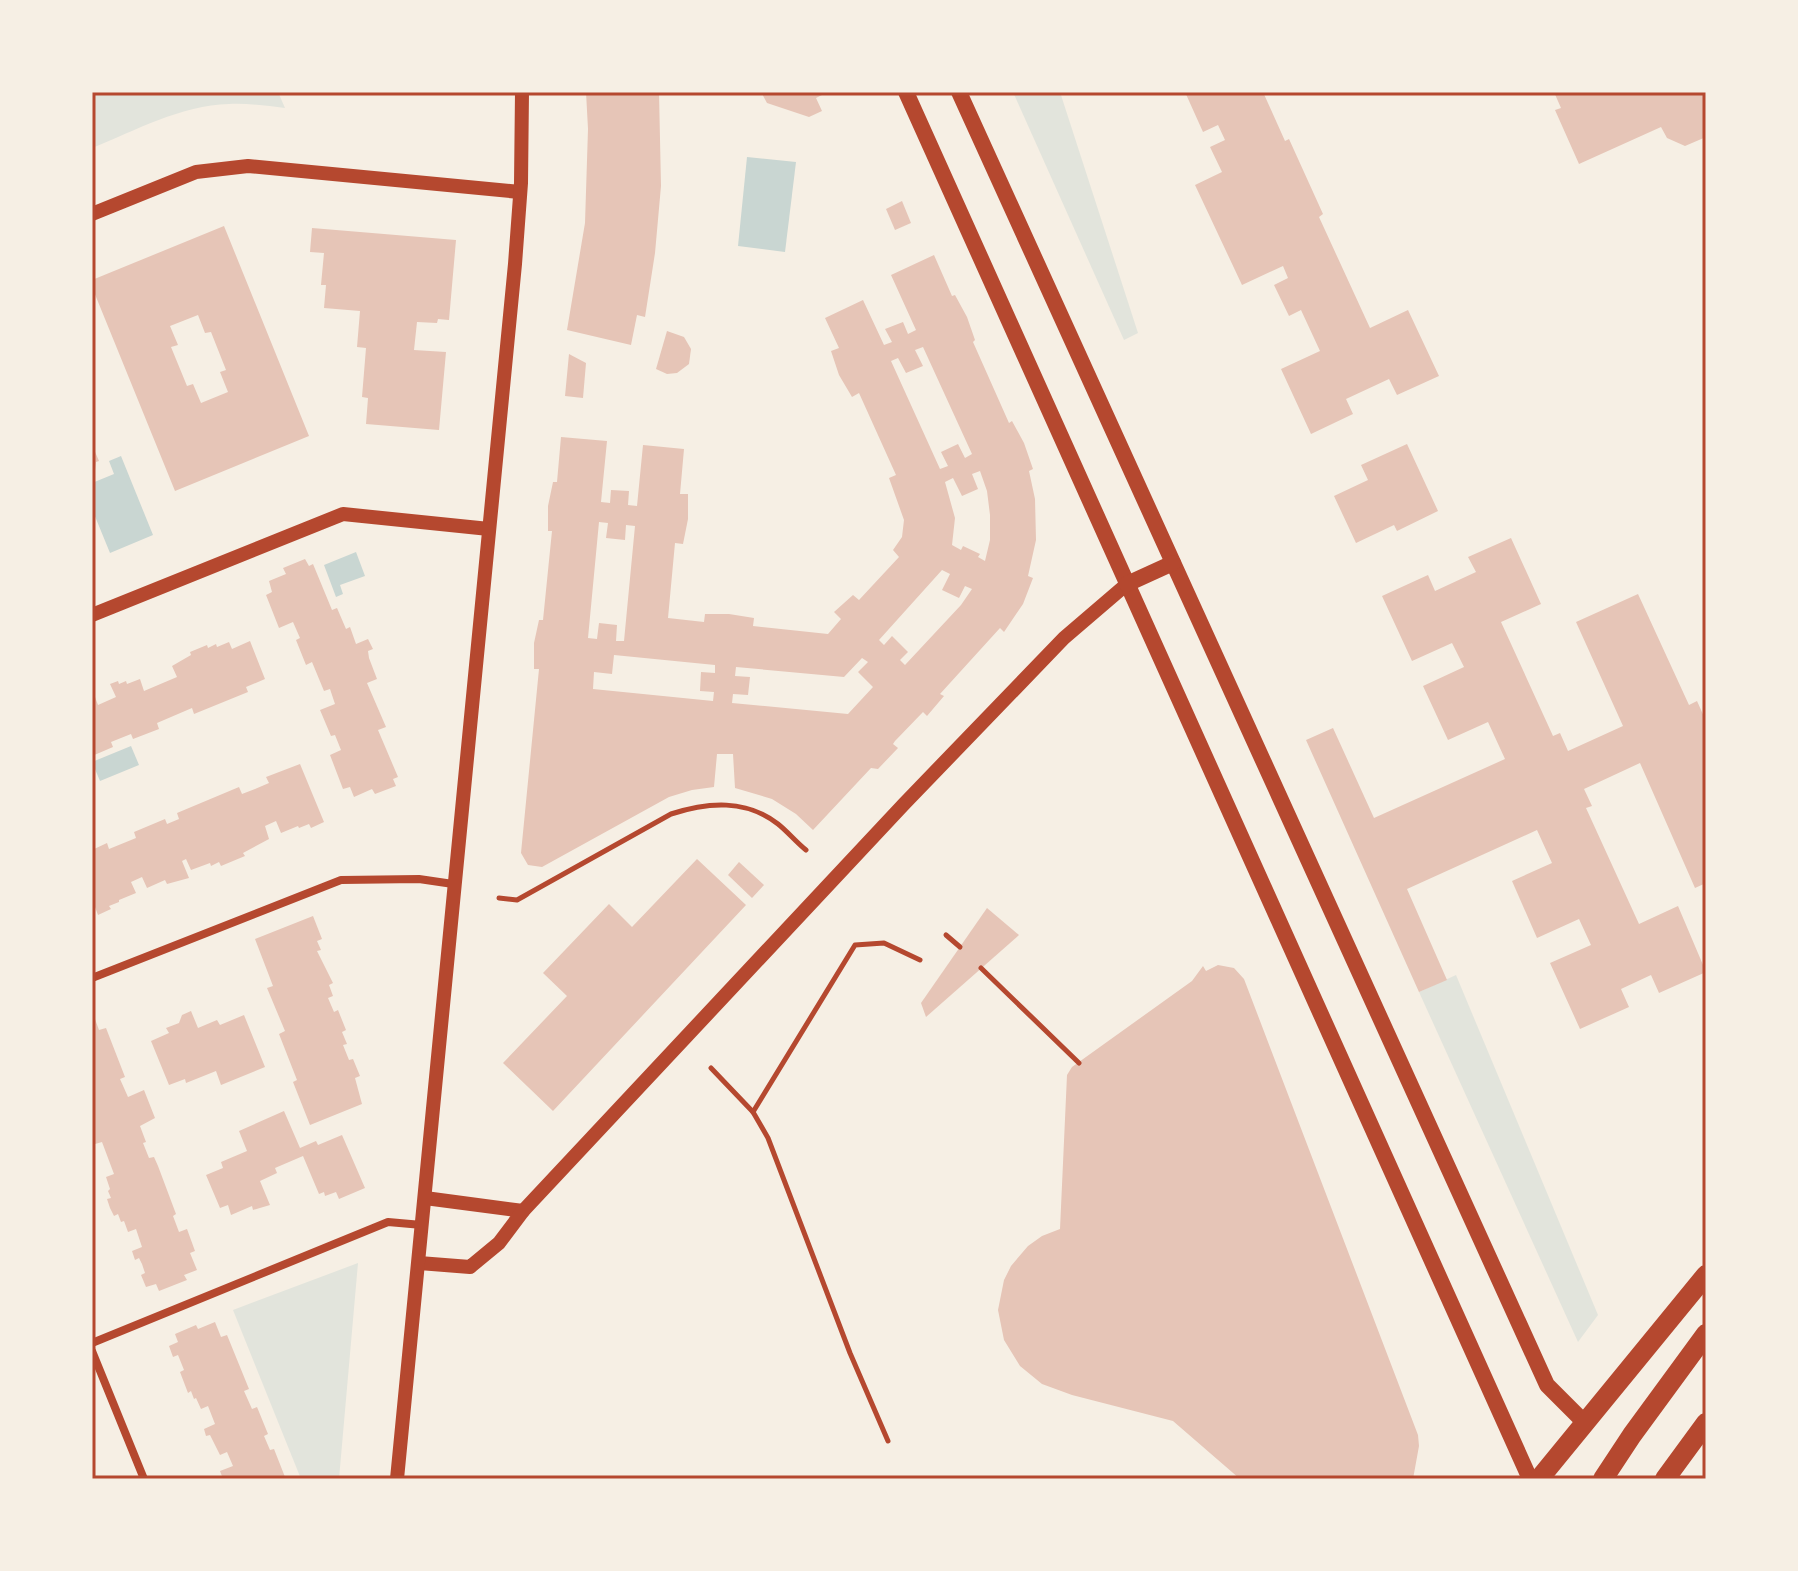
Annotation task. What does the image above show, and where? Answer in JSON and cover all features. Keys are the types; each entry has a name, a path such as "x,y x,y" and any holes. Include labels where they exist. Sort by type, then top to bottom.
{"main road":[{"path":"906,92 1530,1479"},
{"path":"959,92 1547,1385 1584,1422"},
{"path":"1127,584 1173,563"},
{"path":"1539,1479 1706,1275"},
{"path":"1603,1479 1706,1334"},
{"path":"1665,1479 1706,1423"}],"street":[{"path":"397,1479 520,192 522,92"},
{"path":"92,214 196,172 248,166 520,192"},
{"path":"92,615 343,514 489,529"},
{"path":"419,1263 470,1267 499,1243 523,1211 904,804 1064,638 1127,584"},
{"path":"92,978 341,880 419,879 453,884"},
{"path":"425,1198 523,1211"},
{"path":"92,1343 388,1222 422,1225"},
{"path":"92,1351 144,1479"}],"path":[{"path":"499,898 517,900 671,814 692,807 716,804 739,806 759,813 778,823 806,850"},
{"path":"946,935 960,947"},
{"path":"753,1112 855,945 884,943 920,960"},
{"path":"981,968 1079,1063"},
{"path":"711,1068 753,1112 768,1138 850,1353 888,1441"}],"shaded area":[{"path":"92,92 278,92 285,108 211,105 159,120 92,148"},
{"path":"1013,92 1060,92 1138,333 1124,340"},
{"path":"747,157 796,162 785,252 738,246"},
{"path":"121,456 153,535 110,553 92,509 92,483 114,474 109,461"},
{"path":"356,552 365,576 340,585 343,594 336,597 324,565"},
{"path":"131,746 139,765 100,781 92,762"},
{"path":"1456,975 1598,1315 1578,1342 1419,992"},
{"path":"358,1263 339,1479 301,1479 233,1310"}],"building":[{"path":"586,92 659,92 661,186 655,253 645,317 637,315 631,345 567,330 585,223"},
{"path":"761,92 828,92 816,98 822,111 809,117 767,103"},
{"path":"1185,92 1263,92 1285,141 1289,139 1323,214 1319,217 1370,328 1408,310 1439,376 1397,395 1389,379 1346,399 1353,414 1311,434 1281,369 1320,351 1301,310 1289,316 1274,285 1288,278 1283,266 1242,285 1195,185 1222,172 1210,147 1225,140 1218,125 1203,132"},
{"path":"1554,92 1706,92 1706,137 1685,146 1667,138 1661,127 1579,164 1555,110 1561,108"},
{"path":"902,201 911,223 895,230 886,209"},
{"path":"224,226 309,436 175,491 92,287 92,280","holes":["198,315 205,333 211,332 226,370 220,372 228,392 201,403 193,384 187,386 171,347 178,345 170,326"]},
{"path":"312,228 456,240 449,320 417,322 414,350 446,352 439,430 366,424 368,398 362,397 366,348 357,347 360,311 324,308 326,285 321,285 324,253 310,252"},
{"path":"934,255 952,296 955,295 967,317 975,340 973,342 1009,423 1012,421 1024,443 1033,469 1029,471 1035,499 1036,540 1028,576 1033,578 1023,604 1004,632 1000,628 940,694 944,696 927,716 923,712 895,741 893,744 898,748 878,769 871,768 813,830 796,814 772,799 735,788 733,754 717,754 714,787 669,797 542,867 528,865 521,853 539,669 534,669 534,643 539,620 543,620 552,531 548,531 548,506 553,482 557,482 561,437 607,441 601,502 610,503 611,490 629,491 628,505 637,506 643,445 684,449 680,494 688,494 688,519 683,544 675,543 668,618 704,622 705,614 729,614 754,618 753,626 828,634 841,619 834,612 853,595 859,600 899,557 893,550 902,537 904,520 889,478 896,475 859,393 852,397 839,375 831,351 839,348 825,318 863,300 884,345 892,342 885,329 903,322 908,334 916,330 891,275","holes":["923,347 972,454 965,458 958,444 941,452 948,466 940,469 891,361 898,358 906,373 923,366 915,350","980,471 990,515 990,540 985,561 978,557 980,554 963,546 961,550 952,545 955,518 945,482 953,478 962,496 978,489 972,474","599,522 608,523 606,538 625,540 626,525 635,526 624,641 616,641 617,625 599,623 597,639 588,638","942,570 950,574 942,590 959,598 965,586 972,589 905,665 900,660 908,652 892,636 884,645 879,640","614,655 715,665 715,673 701,672 700,691 714,692 713,701 593,689 594,672 612,674","862,658 868,662 858,672 873,687 848,714 732,703 733,694 748,695 750,677 735,676 736,667 844,677"]},
{"path":"667,331 684,337 691,349 689,364 677,373 667,374 656,369"},
{"path":"569,354 586,363 583,398 565,396"},
{"path":"1407,444 1438,511 1397,531 1394,525 1356,543 1334,496 1368,480 1361,465"},
{"path":"92,445 99,461 92,471"},
{"path":"1511,538 1541,604 1501,622 1553,736 1560,733 1568,751 1623,726 1576,622 1638,594 1689,705 1697,701 1706,721 1706,883 1695,888 1640,763 1584,789 1592,806 1586,808 1639,924 1678,906 1706,972 1659,993 1651,975 1621,989 1629,1007 1580,1029 1550,963 1591,945 1579,919 1537,938 1512,881 1552,863 1537,830 1407,889 1447,980 1419,992 1306,740 1333,728 1374,818 1505,759 1488,722 1448,740 1423,686 1464,667 1452,643 1412,661 1382,596 1428,575 1435,591 1476,572 1468,557"},
{"path":"305,559 309,566 313,564 332,610 337,608 346,629 350,627 356,644 368,639 373,649 368,651 377,679 367,683 386,727 378,730 398,777 393,779 396,786 375,794 372,789 354,797 350,787 343,789 330,755 341,750 320,710 335,704 330,689 324,691 312,662 306,665 293,622 279,628 266,595 272,592 269,581 286,574 283,568"},
{"path":"250,641 265,679 246,687 248,692 194,714 192,708 157,723 159,729 133,739 131,734 111,742 113,747 92,756 92,698 95,697 98,705 116,697 110,684 126,681 127,684 140,679 144,691 177,677 172,666 191,655 190,652 207,645 208,648 216,644 217,647 229,642 232,649"},
{"path":"300,764 324,822 311,828 309,824 281,833 276,821 265,826 269,839 243,853 245,856 221,866 219,862 211,866 210,863 191,870 186,859 182,861 189,878 167,884 165,880 147,888 142,877 131,882 136,893 119,900 109,906 111,909 98,915 92,899 92,850 107,843 109,849 136,838 134,832 165,819 167,824 179,819 177,813 239,787 242,794 255,789 269,783 266,777"},
{"path":"697,859 746,905 553,1111 503,1063 567,996 543,973 609,904 632,927"},
{"path":"739,862 764,885 752,898 728,875"},
{"path":"987,908 1019,935 926,1017 921,1003"},
{"path":"313,916 322,939 317,941 321,950 317,951 333,983 329,985 333,996 328,998 334,1012 338,1010 346,1030 342,1032 347,1044 343,1045 360,1076 355,1078 362,1104 310,1125 293,1082 297,1080 279,1034 285,1031 267,988 273,986 255,939"},
{"path":"1218,965 1234,968 1244,979 1418,1435 1413,1479 1240,1479 1173,1421 1072,1395 1042,1384 1020,1366 1004,1340 998,1310 1004,1280 1011,1266 1028,1246 1060,1229 1067,1075 1072,1067 1192,981 1203,966 1206,971"},
{"path":"92,1011 99,1030 106,1028 125,1077 120,1079 128,1097 144,1090 155,1118 140,1126 146,1142 143,1143 149,1158 154,1157 158,1166 176,1214 173,1216 179,1232 187,1229 195,1251 190,1253 197,1270 184,1275 187,1280 159,1291 156,1284 146,1287 141,1275 145,1273 142,1264 139,1258 135,1260 132,1251 142,1247 136,1229 128,1232 124,1221 121,1222 118,1214 114,1216 110,1208 107,1199 111,1198 110,1189 106,1177 114,1174 102,1142 95,1144 92,1137"},
{"path":"191,1011 198,1028 217,1020 220,1025 244,1015 265,1067 221,1085 216,1071 186,1083 185,1079 169,1085 151,1041 169,1033 166,1028 179,1023 182,1015"},
{"path":"284,1111 300,1148 316,1141 318,1145 342,1135 365,1188 339,1199 336,1192 325,1196 324,1192 319,1194 303,1156 275,1168 277,1173 260,1181 270,1205 253,1210 252,1206 231,1215 228,1205 220,1208 206,1175 223,1168 221,1162 247,1151 239,1131"},
{"path":"215,1322 221,1337 227,1335 249,1389 244,1391 252,1409 257,1407 268,1434 264,1436 270,1450 274,1449 285,1477 281,1479 223,1479 220,1471 233,1466 227,1452 220,1455 210,1435 206,1436 204,1429 215,1424 208,1406 201,1409 191,1391 188,1393 178,1355 173,1357 169,1346 178,1342 175,1334 196,1325 198,1329"}]}
